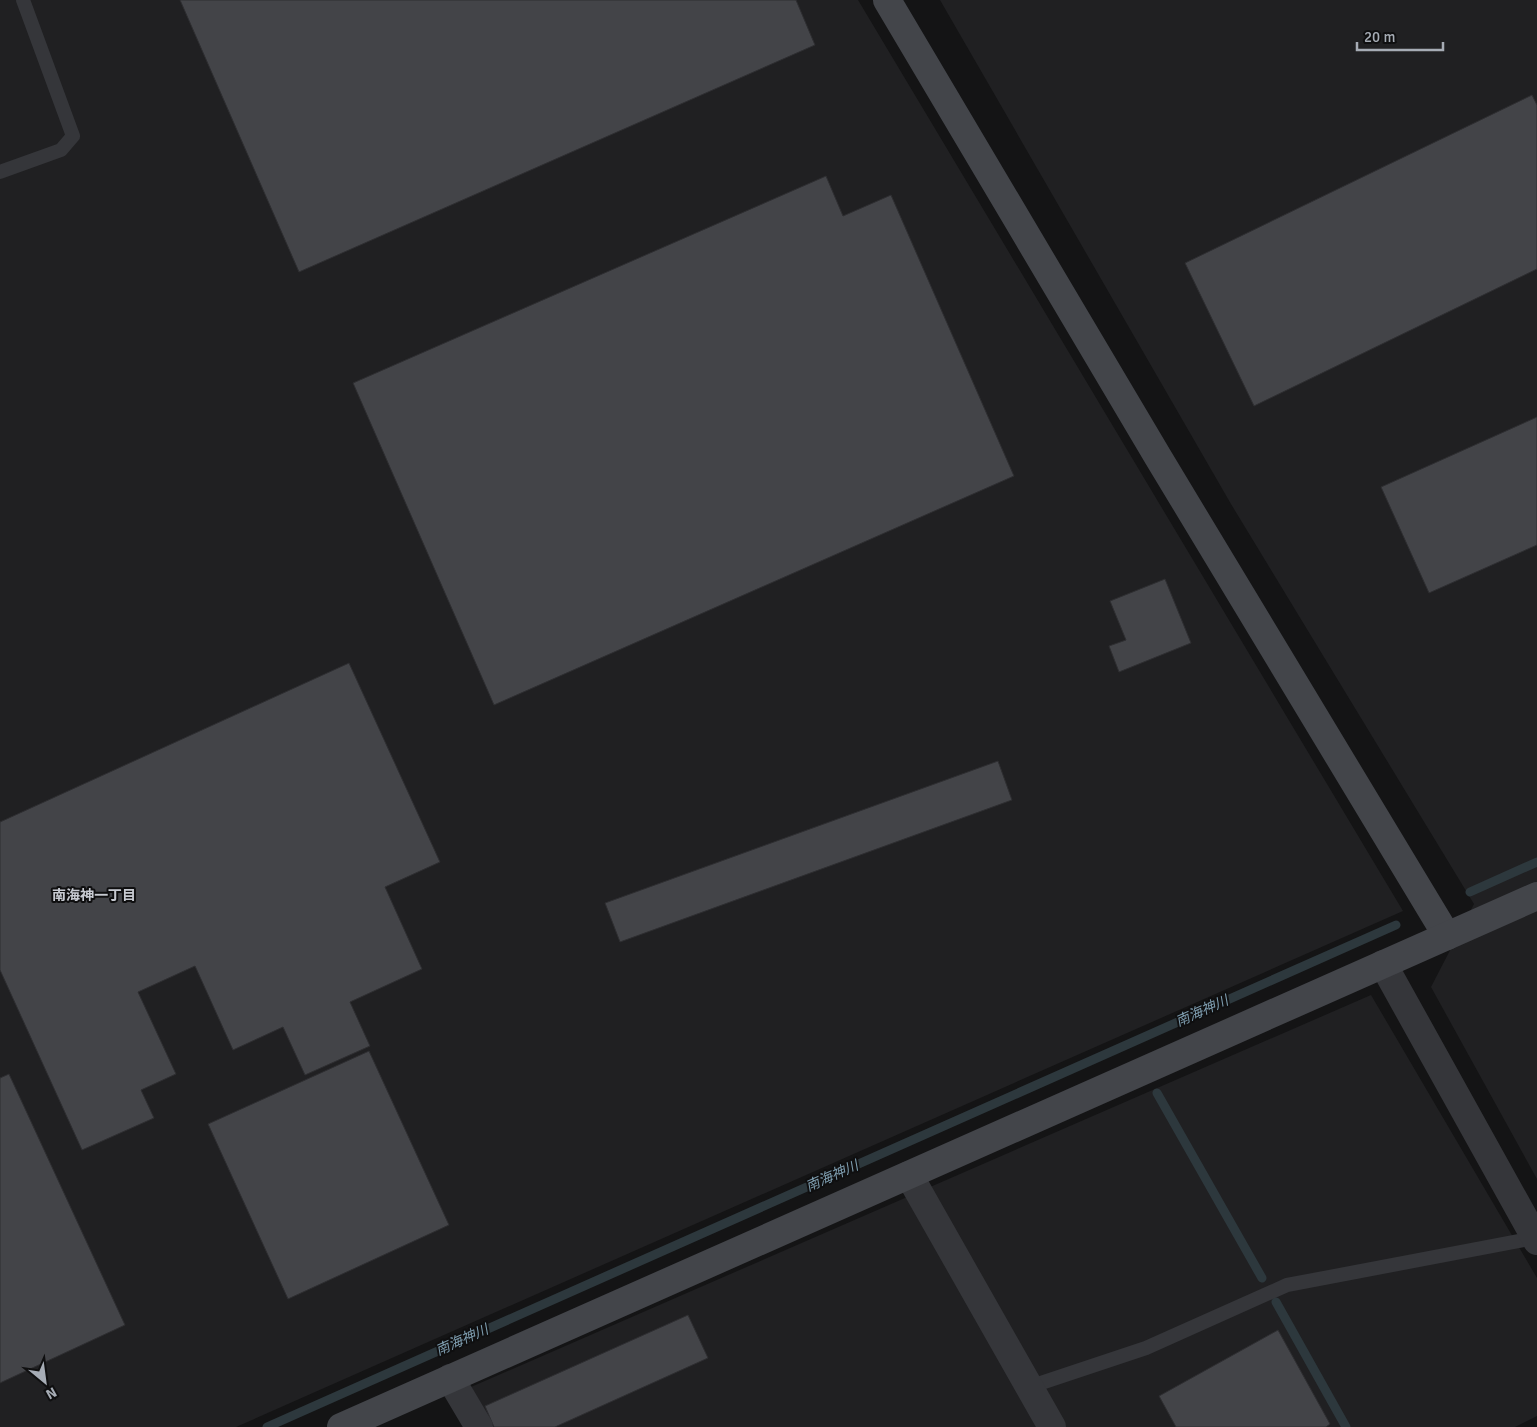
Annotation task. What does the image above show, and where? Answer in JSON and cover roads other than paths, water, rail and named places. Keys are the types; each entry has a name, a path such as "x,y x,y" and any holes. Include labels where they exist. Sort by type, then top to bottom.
{"street":[{"path":"887,0 1158,456 1447,936"},
{"path":"341,1427 1537,896"},
{"path":"1383,964 1536,1239"},
{"path":"908,1175 1052,1427"},
{"path":"450,1378 479,1427"}],"lane":[{"path":"0,172 61,150 73,136 23,0"},
{"path":"1028,1387 1146,1348 1287,1285 1536,1239"}],"waterway":[{"name":"南海神川","path":"1470,892 1537,862"},
{"name":"南海神川","path":"267,1427 1396,925"},
{"path":"1157,1093 1262,1278"},
{"path":"1276,1302 1346,1427"}],"district":[{"name":"南海神一丁目","path":"94,895"}]}
